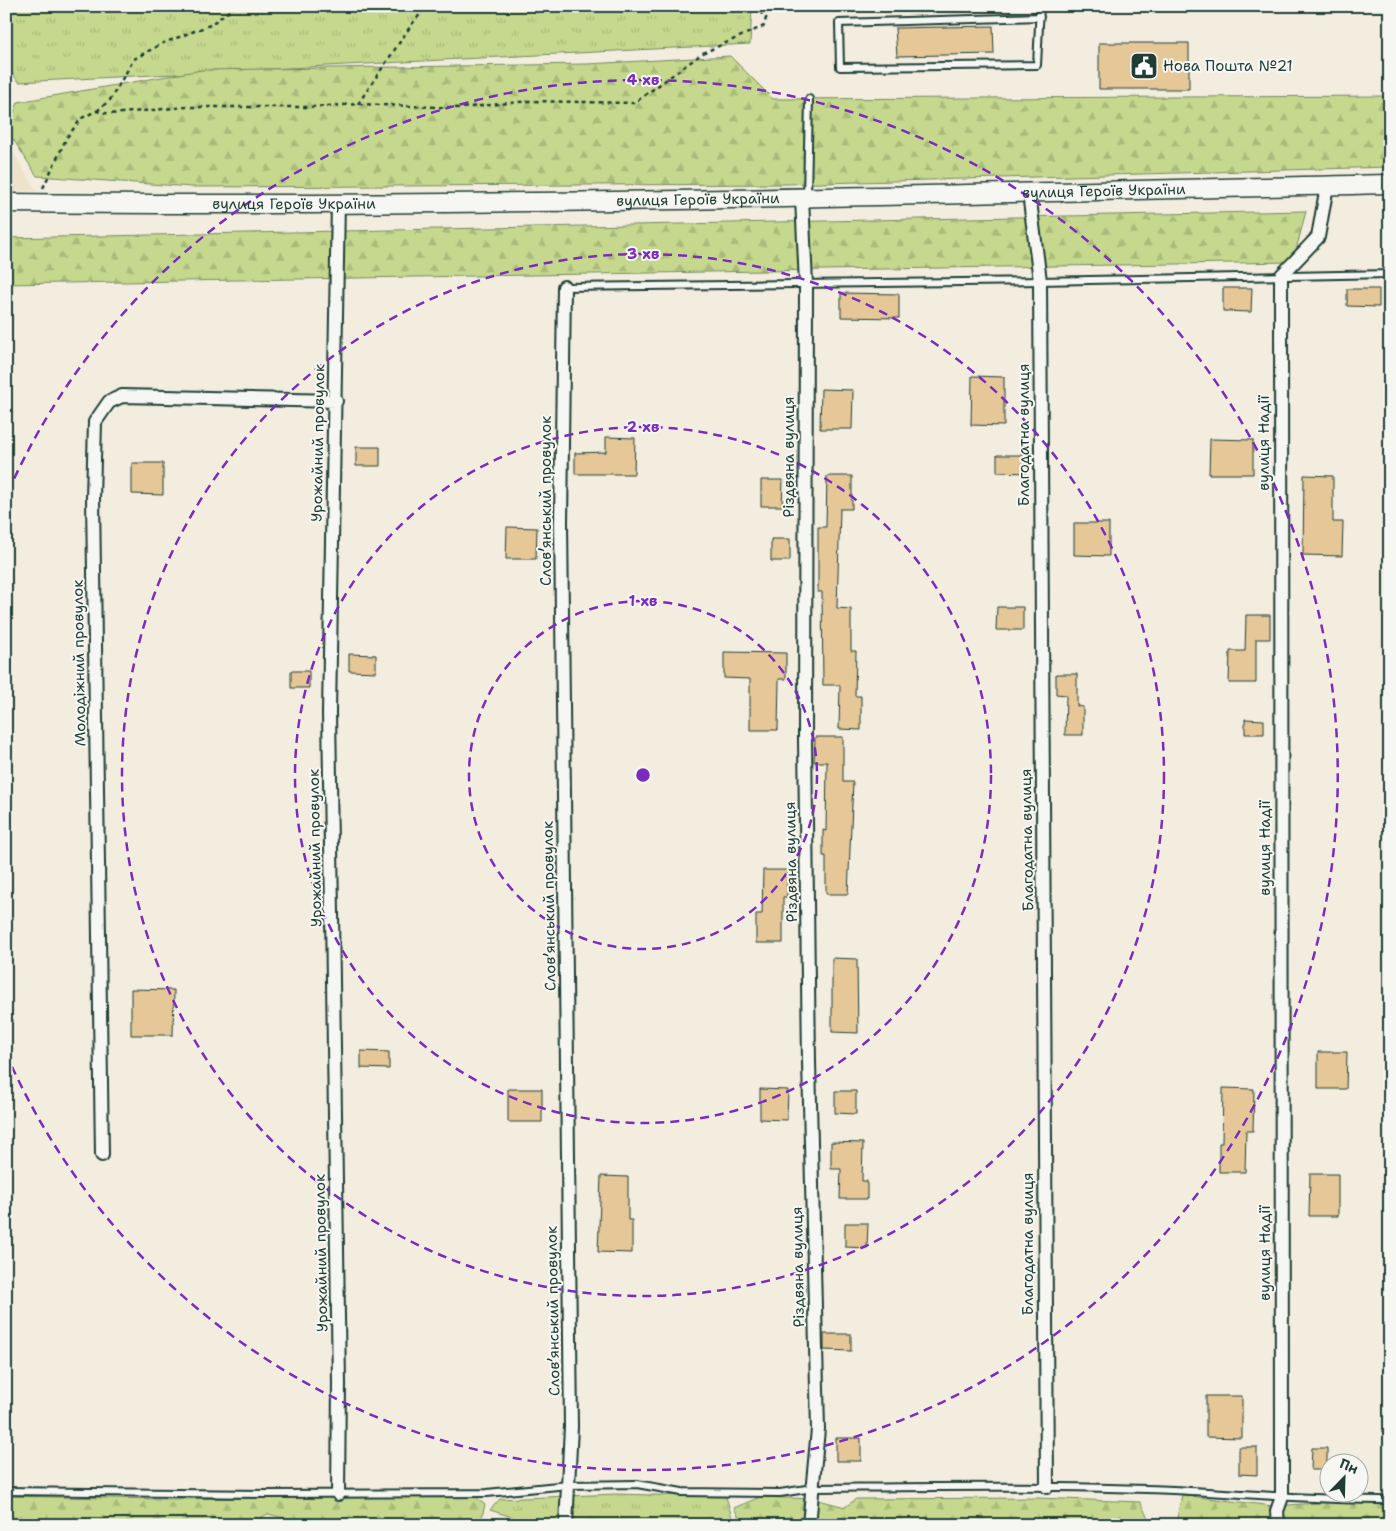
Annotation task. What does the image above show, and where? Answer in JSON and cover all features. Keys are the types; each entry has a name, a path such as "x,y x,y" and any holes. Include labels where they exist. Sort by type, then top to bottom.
{"main road":[{"name":"вулиця Героїв України","path":"6,203 804,198 1390,184"}],"street":[{"path":"1281,276 1318,237 1327,186"},
{"name":"Благодатна вулиця","path":"1028,193 1040,281 1047,1487"},
{"name":"Різдвяна вулиця","path":"804,198 806,284 805,740 818,1429 809,1525"},
{"name":"Урожайний провулок","path":"338,202 336,401 329,712 339,1382 338,1494"},
{"name":"вулиця Надії","path":"1278,1525 1276,1511 1282,1497 1280,1048 1281,276"},
{"name":"Словʼянський провулок","path":"564,287 561,523 571,1427 566,1525"},
{"name":"Молодіжний провулок","path":"102,1155 93,498 95,422 109,402 122,396 336,401"}],"lane":[{"path":"1040,6 1040,17 1037,64 840,67 839,23 1040,17"},
{"path":"804,198 809,99"},
{"path":"564,287 1390,274"},
{"path":"6,1491 338,1494 487,1493 568,1485 637,1484 682,1492 780,1494 813,1488 1047,1487 1174,1490 1282,1497 1390,1500"}],"path":[{"path":"37,203 67,137 82,118 96,111 110,100 134,59 161,44 210,25 236,6"},
{"path":"358,104 412,24 427,6"},
{"path":"754,6 767,19"},
{"path":"96,111 110,114 186,107 309,107 358,104 461,108 529,101 634,103 703,53 764,26 769,6"}],"shaded area":[{"path":"6,141 37,191 6,191"}],"green space":[{"path":"6,6 752,6 750,44 19,82 6,66"},
{"path":"730,56 773,99 1390,96 1390,167 787,184 192,187 37,176 7,130 18,102 202,70 588,64"},
{"path":"1306,211 1293,262 6,284 6,238"},
{"path":"616,1494 726,1497 734,1524 607,1525 525,1521 490,1510 500,1499"},
{"path":"1182,1495 1273,1506 1318,1503 1390,1504 1390,1525 1180,1525 1176,1522"},
{"path":"6,1496 161,1499 475,1496 485,1505 481,1520 307,1524 268,1514 247,1525 48,1522 6,1524"},
{"path":"760,1497 815,1499 845,1507 856,1499 1038,1498 1140,1502 1150,1522 1134,1525 743,1525 734,1508"}],"building":[{"path":"993,26 994,54 897,56 895,28"},
{"name":"Нова Пошта №21","path":"1099,43 1189,43 1189,89 1099,89"},
{"path":"1223,288 1252,288 1251,312 1223,311"},
{"path":"1347,289 1379,289 1379,307 1347,306"},
{"path":"841,293 899,294 899,318 841,317"},
{"path":"972,376 1004,377 1004,426 971,425"},
{"path":"821,389 853,390 852,429 820,429"},
{"path":"606,437 635,438 634,474 575,474 575,453 606,452"},
{"path":"1210,439 1253,440 1253,474 1209,474"},
{"path":"356,447 380,447 380,466 356,466"},
{"path":"997,455 1027,455 1027,473 997,472"},
{"path":"132,463 163,463 163,495 132,494"},
{"path":"1304,475 1333,476 1333,522 1343,522 1342,556 1303,555"},
{"path":"827,476 852,476 852,509 840,509 837,608 851,609 851,651 856,651 855,696 861,696 861,730 839,729 840,685 823,685 822,592 818,592 818,527 826,527"},
{"path":"761,480 783,480 782,506 761,506"},
{"path":"1074,523 1109,523 1109,556 1074,555"},
{"path":"507,527 537,528 536,559 506,559"},
{"path":"771,539 790,539 790,561 771,561"},
{"path":"997,607 1023,607 1023,630 996,630"},
{"path":"1246,615 1270,615 1270,639 1256,639 1256,683 1229,683 1230,651 1245,651"},
{"path":"724,652 786,653 786,679 779,679 778,730 750,730 750,679 724,678"},
{"path":"349,654 376,655 376,672 349,671"},
{"path":"291,671 309,671 309,688 291,688"},
{"path":"1056,674 1077,674 1077,706 1083,707 1083,735 1065,735 1066,695 1056,694"},
{"path":"1245,719 1264,720 1264,734 1245,734"},
{"path":"815,737 843,737 843,782 853,782 848,894 826,894 826,856 823,856 823,830 826,831 827,762 814,762"},
{"path":"763,870 787,870 787,897 783,897 783,943 756,943 756,914 762,914"},
{"path":"832,958 857,959 858,1033 832,1032"},
{"path":"131,989 174,990 173,1035 131,1035"},
{"path":"361,1051 389,1052 389,1069 361,1068"},
{"path":"1318,1052 1347,1052 1346,1089 1318,1089"},
{"path":"1223,1088 1254,1089 1253,1131 1246,1131 1245,1172 1219,1172 1219,1143 1222,1143"},
{"path":"508,1089 542,1089 542,1122 508,1122"},
{"path":"760,1089 788,1090 787,1120 760,1119"},
{"path":"835,1091 856,1091 856,1114 835,1113"},
{"path":"831,1142 863,1143 862,1181 867,1181 867,1199 840,1199 841,1169 831,1169"},
{"path":"1310,1174 1338,1174 1338,1216 1309,1216"},
{"path":"601,1176 628,1177 628,1220 632,1220 632,1253 598,1252"},
{"path":"845,1223 868,1223 867,1248 845,1247"},
{"path":"824,1334 851,1334 851,1351 824,1350"},
{"path":"1206,1396 1242,1396 1242,1438 1206,1437"},
{"path":"836,1438 861,1438 861,1461 836,1461"},
{"path":"1239,1447 1257,1447 1257,1475 1239,1474"},
{"path":"1312,1448 1327,1448 1327,1454 1318,1454 1318,1470 1311,1470"}],"place":[{"name":"Нова Пошта №21","path":"1144,66"}]}
